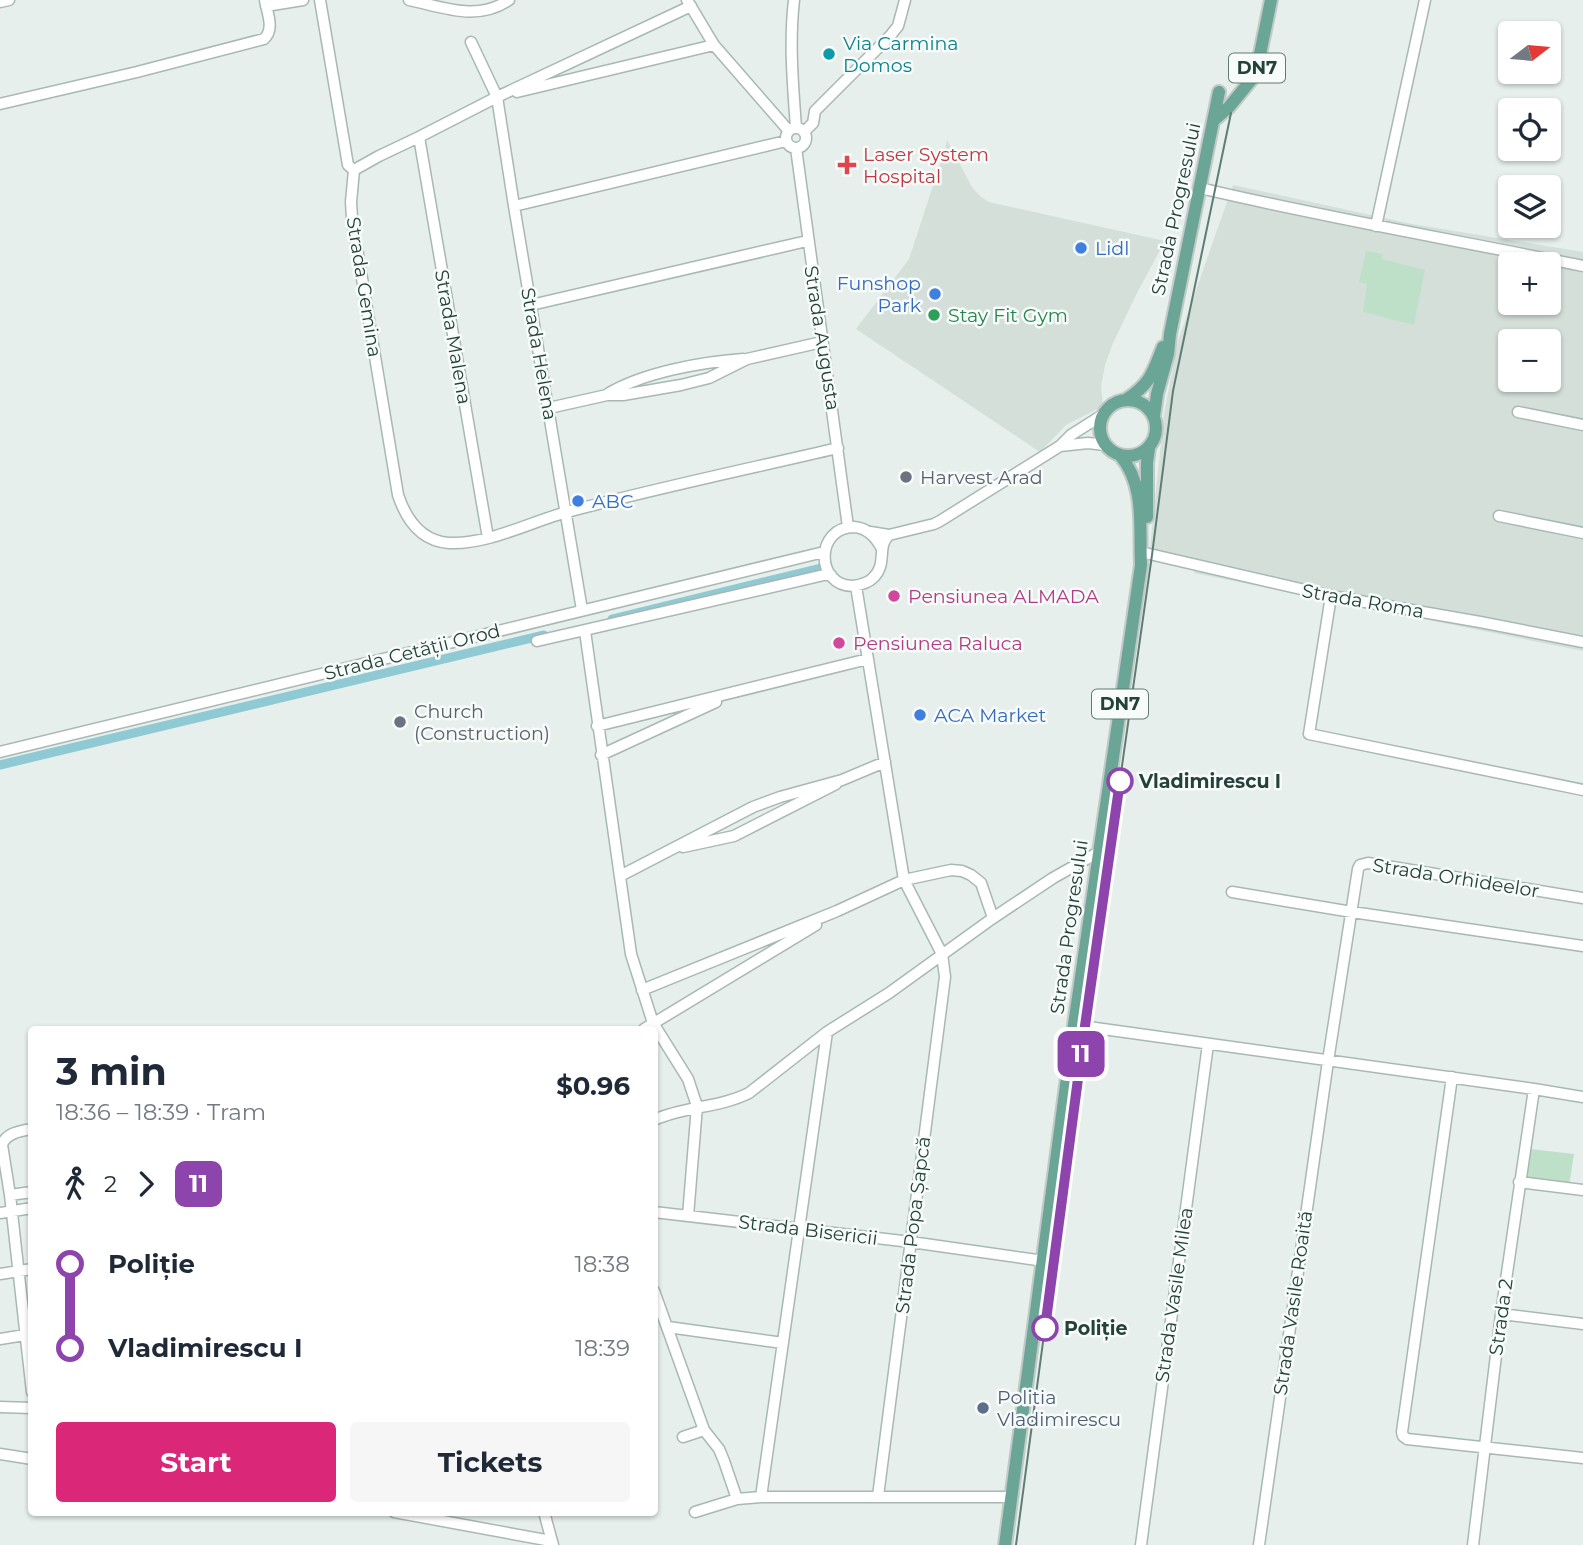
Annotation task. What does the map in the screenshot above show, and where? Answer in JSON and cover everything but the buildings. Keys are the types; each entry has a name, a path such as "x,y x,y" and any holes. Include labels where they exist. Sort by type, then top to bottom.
{"main road":[{"name":"DN7","path":"1213,121 1229,107 1256,74 1271,0"},
{"name":"Strada Progresului","path":"1154,416 1219,92"},
{"name":"Strada Progresului","path":"1127,399 1148,381 1170,334"},
{"name":"DN7","path":"1104,414 1114,404 1127,399"},
{"path":"1127,399 1143,404 1154,416"},
{"path":"1104,414 1100,429 1105,445"},
{"name":"DN7","path":"1149,448 1156,433 1154,416"},
{"name":"DN7","path":"1105,445 1120,455"},
{"name":"Strada Progresului","path":"1005,1545 1074,1025 1143,559 1149,448"},
{"path":"1120,455 1132,456 1149,448"},
{"name":"Strada Progresului","path":"1120,455 1132,472 1136,489 1143,559"}],"street":[{"path":"0,2 9,0"},
{"path":"0,104 260,41 270,32 265,3 303,0"},
{"path":"320,0 348,165 354,170 689,3 714,45 794,133 806,137 805,143 796,148 790,146 794,133 791,23 794,0"},
{"path":"409,0 474,13 509,0"},
{"path":"514,206 794,133 813,123 815,111 898,26 905,0"},
{"path":"1376,226 1425,0"},
{"name":"Strada Helena","path":"471,41 497,97 582,610"},
{"path":"497,97 714,45"},
{"name":"Strada Malena","path":"419,137 488,538"},
{"name":"Strada Augusta","path":"796,148 848,527"},
{"name":"Strada Gemina","path":"354,170 352,218 398,495 402,507 422,533 436,540 459,542 488,538 566,512 838,448"},
{"path":"1200,188 1376,226 1583,265"},
{"path":"531,305 807,241"},
{"path":"607,395 621,387 680,369 718,361 747,359 822,342"},
{"path":"549,408 607,395 653,391 700,380 722,373 747,359"},
{"path":"1518,412 1583,425"},
{"path":"870,532 882,549 880,569 866,583 856,586 842,584 827,568 824,552 827,543 839,530 859,527 870,532 890,534 940,522 1060,446 1071,435 1104,414"},
{"path":"1060,446 1088,443 1105,445"},
{"path":"1499,516 1583,533"},
{"path":"882,549 890,534"},
{"name":"Strada Cetății Orod","path":"0,752 824,552"},
{"name":"Strada Roma","path":"1143,559 1583,642"},
{"path":"537,641 831,575"},
{"path":"856,586 904,880 942,954"},
{"path":"1331,596 1309,734 1583,790"},
{"path":"585,631 631,954 642,990 648,1026 837,911"},
{"path":"597,726 868,659"},
{"path":"601,755 739,692"},
{"path":"620,876 753,807 842,780 885,762"},
{"path":"675,848 734,836 842,780"},
{"path":"658,1118 697,1106 738,1099 749,1093 827,1032 889,993 1053,878 1099,852"},
{"name":"Strada Orhideelor","path":"1328,1061 1360,864 1368,863 1583,898"},
{"path":"642,990 837,911 904,880 951,870 962,871 981,883 993,918"},
{"path":"1231,892 1583,946"},
{"name":"Strada Popa Șapcă","path":"878,1496 945,977 942,954"},
{"path":"1074,1025 1583,1097"},
{"path":"761,1497 827,1032"},
{"path":"658,1039 688,1079 697,1106 688,1216"},
{"name":"Strada Vasile Milea","path":"1141,1545 1208,1044"},
{"name":"Strada Vasile Roaită","path":"1259,1545 1328,1061"},
{"path":"1452,1077 1403,1437 1583,1458"},
{"name":"Strada 2","path":"1473,1545 1501,1314 1534,1089"},
{"path":"28,1130 13,1134 4,1141 3,1151 10,1195 5,1212 28,1329"},
{"path":"1520,1182 1583,1190"},
{"path":"10,1195 28,1193"},
{"path":"5,1212 28,1209"},
{"name":"Strada Bisericii","path":"658,1212 800,1228 1044,1261"},
{"path":"0,1274 28,1270"},
{"path":"658,1301 704,1430 719,1449 737,1499"},
{"path":"1501,1314 1583,1324"},
{"path":"668,1327 783,1343"},
{"path":"0,1339 28,1334"},
{"path":"0,1407 28,1408"},
{"path":"683,1437 704,1430"},
{"path":"0,1454 28,1458"},
{"path":"695,1512 737,1499 761,1497 1012,1497"},
{"path":"414,1516 552,1543 545,1516"}],"shaded area":[{"path":"947,140 972,187 989,202 1165,241 1113,343 1101,386 1103,406 1066,425 1040,452 856,329 909,259"},
{"path":"1233,185 1412,224 1583,252 1583,651 1194,573 1197,560 1150,548 1164,414 1178,341"}],"green space":[{"path":"1366,251 1383,254 1382,259 1425,270 1414,325 1363,312 1367,284 1359,282"},
{"path":"1530,1149 1574,1154 1569,1186 1526,1181"}],"waterway":[{"path":"612,619 821,568"},
{"path":"0,765 544,635"}],"tram line":[{"path":"1016,1545 1173,391 1231,113"},
{"name":"11","path":"1045,1328 1120,781"}],"place":[{"name":"Via Carmina Domos","path":"829,54"},
{"name":"Laser System Hospital","path":"847,165"},
{"name":"Lidl","path":"1081,248"},
{"name":"Funshop Park","path":"935,294"},
{"name":"Stay Fit Gym","path":"934,315"},
{"name":"Harvest Arad","path":"906,477"},
{"name":"ABC","path":"578,501"},
{"name":"Pensiunea ALMADA","path":"894,596"},
{"name":"Pensiunea Raluca","path":"839,643"},
{"name":"ACA Market","path":"920,715"},
{"name":"Church (Construction)","path":"400,722"},
{"name":"Vladimirescu I","path":"1120,781"},
{"name":"Poliție","path":"1045,1328"},
{"name":"Politia Vladimirescu","path":"983,1408"}]}
